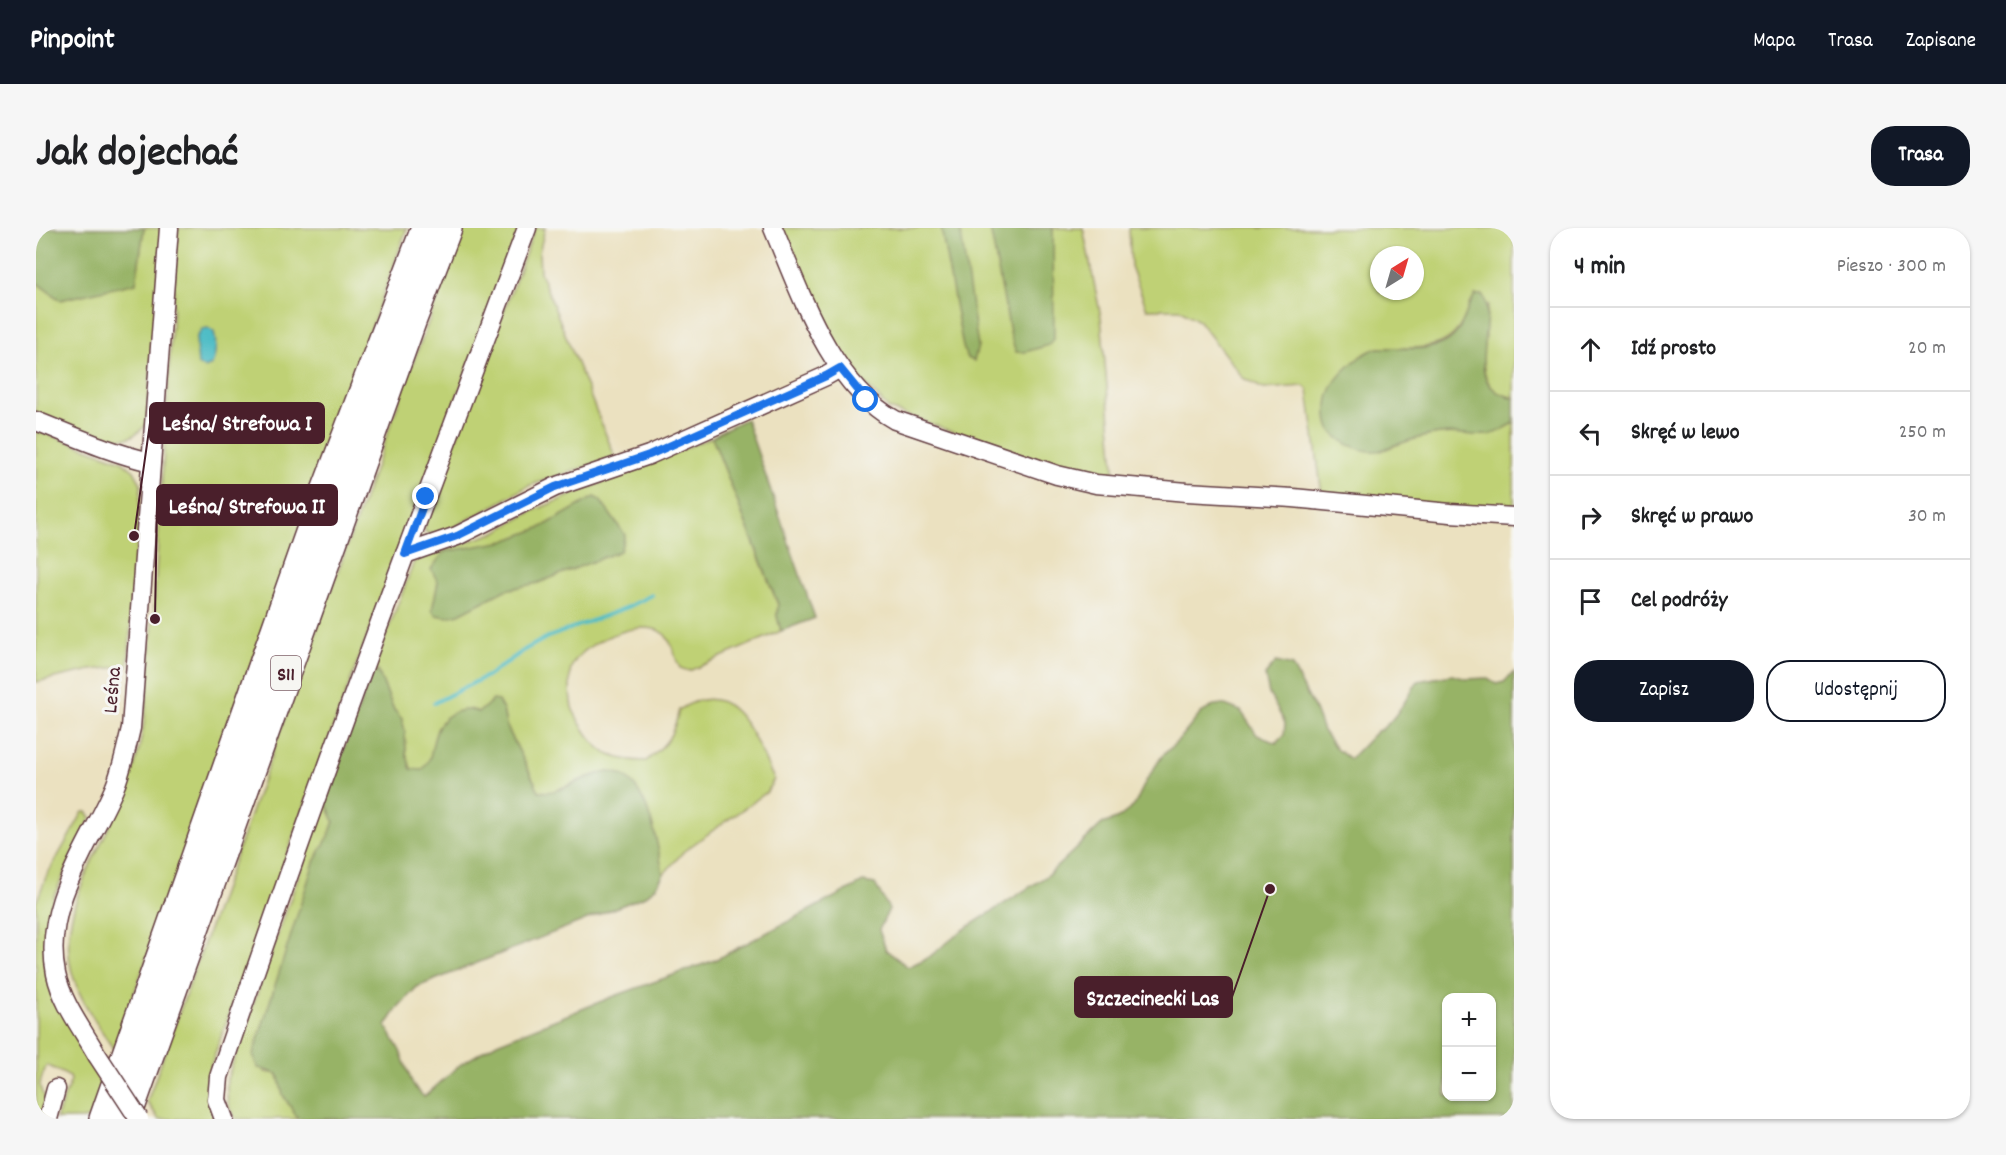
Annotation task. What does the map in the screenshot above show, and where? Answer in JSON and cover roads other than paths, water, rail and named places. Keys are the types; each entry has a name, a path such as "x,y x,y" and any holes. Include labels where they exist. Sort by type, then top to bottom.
{"highway":[{"name":"S11","path":"103,1119 309,533 425,228"},
{"name":"S11","path":"127,1119 404,344 448,228"}],"street":[{"name":"Leśna","path":"139,1119 63,996 55,965 55,928 59,904 113,790 131,728 169,228"},
{"path":"224,1119 217,1100 219,1077 276,907 527,228"},
{"path":"773,228 811,315 840,368 872,405 895,420 1077,480 1187,492 1249,494 1514,517"},
{"path":"405,554 457,536 555,487 649,455 710,429 840,368"},
{"path":"36,421 72,434 151,456"},
{"path":"48,1119 56,1089"}],"water":[{"path":"208,328 214,332 216,348 212,365 205,368 198,365 196,338 202,329"}],"waterway":[{"path":"434,703 489,675 546,638 628,607 652,595"}],"place":[{"name":"Leśna/ Strefowa I","path":"134,536"},
{"name":"Leśna/ Strefowa II","path":"155,619"},
{"name":"Szczecinecki Las","path":"1270,889"}]}
